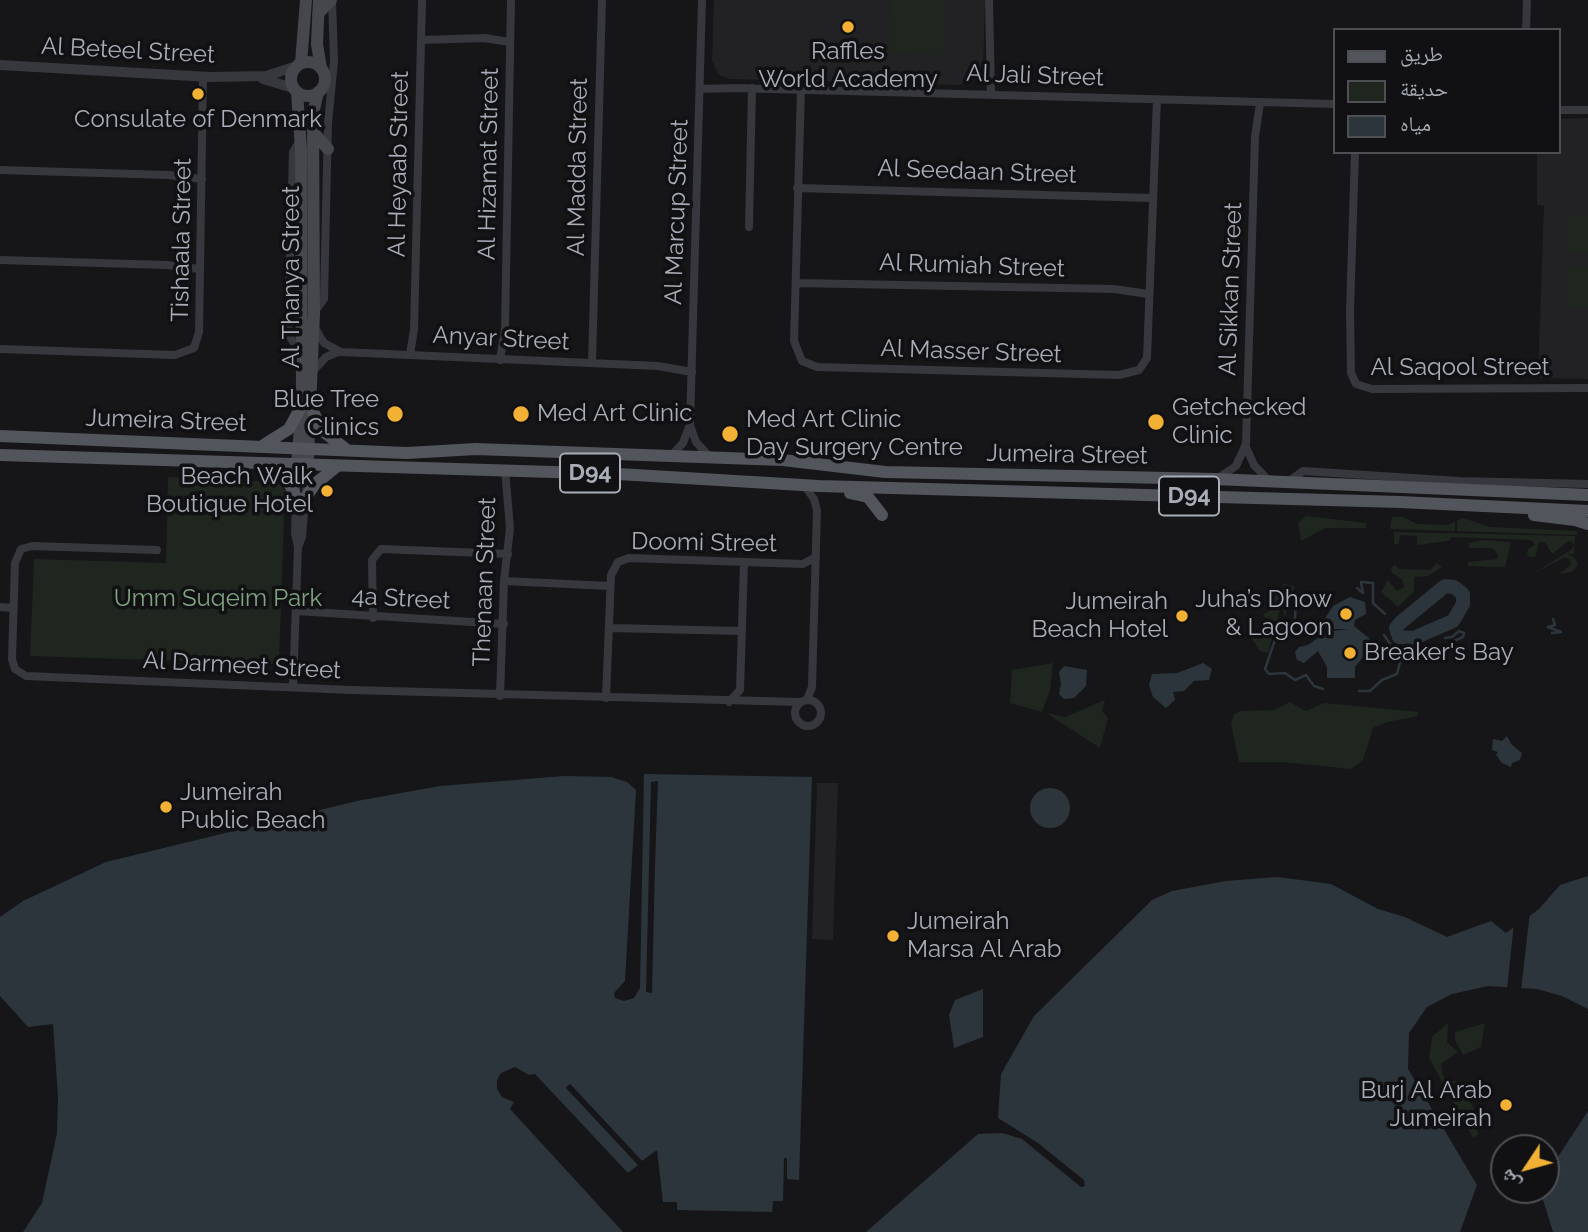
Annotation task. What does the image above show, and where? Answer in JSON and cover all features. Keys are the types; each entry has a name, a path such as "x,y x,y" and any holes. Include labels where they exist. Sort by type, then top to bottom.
{"main road":[{"path":"310,9 324,83 318,92 305,96 295,90 291,78 298,65 310,9 319,0"},
{"path":"310,9 331,0"},
{"path":"298,65 312,62 321,68"},
{"name":"Al Thanya Street","path":"295,90 300,139 302,357 307,408"},
{"name":"Al Thanya Street","path":"303,465 313,370 313,109 318,92"},
{"path":"314,133 328,149"},
{"path":"264,445 289,429 307,408 324,432 347,450"},
{"name":"Jumeira Street","path":"0,436 407,453 471,449 783,460 866,471 930,474 1215,479 1588,495"},
{"name":"Jumeira Street","path":"0,455 505,470 819,486 1588,510"},
{"path":"260,462 284,476 300,499 336,467"},
{"path":"819,486 833,480 861,480 866,471"},
{"path":"884,488 889,480 916,480 930,474"},
{"path":"819,486 865,496 882,515"},
{"path":"1028,491 1039,502"},
{"path":"1527,508 1535,516 1576,520 1588,524"}],"street":[{"path":"297,0 310,9"},
{"path":"331,0 334,61 328,149 324,299 314,319 324,343 341,352"},
{"name":"Al Heyaab Street","path":"414,354 422,0"},
{"name":"Al Hizamat Street","path":"503,360 511,0"},
{"name":"Al Madda Street","path":"595,363 602,0"},
{"name":"Al Marcup Street","path":"670,457 683,443 690,425 702,0"},
{"path":"987,94 989,0"},
{"path":"1527,0 1527,28"},
{"path":"422,36 510,39"},
{"name":"Al Beteel Street","path":"0,65 206,77 253,77 298,65"},
{"name":"Tishaala Street","path":"0,349 175,355 188,352 197,344 206,77"},
{"name":"Al Beteel Street","path":"253,77 295,90"},
{"name":"Al Jali Street","path":"700,86 1332,104"},
{"path":"749,227 752,88"},
{"name":"Al Masser Street","path":"804,89 797,185 795,349 802,361 817,367 1131,374 1142,368 1147,358 1154,99"},
{"name":"Al Sikkan Street","path":"1246,444 1256,103"},
{"path":"1560,110 1588,110"},
{"name":"Al Saqool Street","path":"1355,154 1350,311 1351,373 1356,384 1372,389 1588,388"},
{"path":"0,170 202,175"},
{"name":"Al Seedaan Street","path":"797,185 1151,196"},
{"path":"0,260 199,265"},
{"name":"Al Rumiah Street","path":"796,279 1148,290"},
{"path":"313,370 326,357 341,352"},
{"name":"Anyar Street","path":"341,352 692,368"},
{"path":"690,425 696,442 712,458"},
{"path":"1215,479 1236,466 1246,444"},
{"path":"1246,444 1254,465 1271,482"},
{"name":"Al Thanya Street","path":"293,687 298,547 302,537 300,499 303,465"},
{"name":"Thenaan Street","path":"500,696 504,581 508,554 509,486 505,470"},
{"path":"1286,483 1303,471 1459,481 1588,484"},
{"name":"Al Darmeet Street","path":"795,714 812,687 817,506 804,485"},
{"name":"Al Darmeet Street","path":"157,550 25,547 16,557 12,664 23,675 500,696 729,702 803,701 820,707 818,722 809,726 802,725 795,714 781,707 729,702"},
{"path":"373,618 372,560 378,550 392,548 508,554"},
{"name":"Doomi Street","path":"606,698 610,586 613,568 625,558 803,564 816,557"},
{"path":"729,702 740,690 744,562"},
{"name":"Doomi Street","path":"803,564 815,573"},
{"path":"504,581 610,586"},
{"path":"0,607 14,608"},
{"name":"4a Street","path":"296,611 373,618 504,624"},
{"path":"609,628 742,631"},
{"path":"740,690 751,702"}],"shaded area":[{"name":"Raffles World Academy","path":"714,0 985,0 983,69 976,79 958,85 730,79 719,75 712,61"},
{"path":"1588,118 1588,379 1538,378 1544,206 1537,205 1537,154 1560,154 1560,119"},
{"path":"817,783 838,783 833,940 812,939"}],"green space":[{"path":"891,0 946,0 944,55 888,53"},
{"path":"1567,215 1588,216 1588,253 1566,252"},
{"path":"1568,266 1588,266 1588,308 1567,308"},
{"name":"Umm Suqeim Park","path":"168,477 278,482 285,491 279,659 272,664 30,656 34,559 166,563"},
{"path":"1306,516 1366,523 1366,528 1325,528 1301,541 1298,523"},
{"path":"1392,517 1403,517 1417,524 1448,525 1455,522 1455,531 1390,529"},
{"path":"1463,518 1490,527 1577,531 1577,535 1457,531 1457,521"},
{"path":"1394,532 1575,536 1574,554 1568,554 1575,558 1578,565 1572,572 1559,574 1571,565 1570,560 1565,557 1529,576 1571,550 1574,545 1570,540 1552,554 1545,542 1539,542 1535,557 1527,556 1528,549 1535,545 1531,540 1452,537 1448,541 1417,545 1417,536 1400,535 1399,543 1394,545"},
{"path":"1484,540 1511,542 1505,567 1468,566 1468,562 1497,559 1498,554 1492,548 1469,548 1468,543"},
{"path":"1437,563 1442,567 1428,576 1414,577 1414,591 1398,607 1381,592 1388,580 1397,591 1404,587 1402,579 1392,573 1391,568 1395,565 1399,569 1430,570"},
{"path":"1284,584 1294,586 1294,601 1289,604 1285,617 1280,597 1278,619 1286,626 1272,638 1268,653 1260,651 1250,636 1260,633 1266,619 1272,615 1266,618 1263,615 1270,610 1272,598 1281,592"},
{"path":"1053,663 1050,690 1042,712 1010,703 1012,670"},
{"path":"1105,700 1102,711 1108,718 1100,748 1046,713 1065,717"},
{"path":"1290,702 1306,711 1324,703 1418,712 1418,716 1387,722 1373,728 1363,760 1351,769 1282,762 1239,762 1231,724 1234,714 1241,711 1274,710"},
{"path":"1448,1023 1447,1042 1458,1052 1441,1064 1443,1076 1447,1081 1459,1081 1481,1122 1475,1126 1479,1134 1473,1138 1429,1058 1432,1037"},
{"path":"1485,1023 1481,1047 1463,1055 1455,1040 1455,1032"}],"water":[{"name":"Breaker's Bay","path":"1350,597 1365,602 1366,614 1355,620 1354,626 1370,639 1380,657 1373,663 1364,656 1355,667 1355,678 1327,678 1327,667 1318,651 1304,663 1297,660 1295,652 1326,632 1349,629 1326,629 1322,623 1333,606"},
{"path":"1203,663 1212,669 1209,680 1194,681 1184,691 1173,692 1175,700 1166,708 1153,697 1149,685 1152,674 1177,673"},
{"path":"1064,666 1087,670 1086,686 1074,698 1064,699 1059,694 1059,672"},
{"path":"1507,736 1512,745 1522,753 1520,760 1512,763 1511,767 1502,763 1496,755 1498,752 1492,750 1493,739 1502,741"},
{"path":"644,774 812,777 799,1180 787,1179 787,1158 784,1158 783,1201 773,1201 772,1212 677,1210 677,1202 663,1202 657,1150 642,1161 570,1084 566,1088 638,1165 628,1173 535,1074 529,1075 515,1067 501,1073 497,1080 497,1089 502,1097 514,1102 510,1109 623,1232 23,1232 42,1203 57,1133 58,1097 53,1024 28,1027 0,996 0,917 23,901 106,862 357,801 440,786 564,776 611,777 627,782 636,790 625,981 614,993 615,998 624,1001 634,998 640,988"},
{"path":"1050,788 1064,794 1070,808 1064,822 1050,828 1036,822 1030,808 1036,794"},
{"path":"1588,876 1588,1009 1562,996 1537,989 1488,986 1452,994 1427,1007 1409,1033 1408,1069 1477,1185 1460,1232 866,1232 978,1134 1002,1133 1022,1139 1081,1187 1085,1186 1084,1180 1038,1143 998,1118 1001,1074 1034,1016 1152,900 1172,891 1226,881 1278,877 1331,884 1378,909 1405,917 1447,937 1491,921 1506,933 1539,909 1560,885"},
{"path":"983,989 983,1037 954,1048 949,1015 955,1000"},
{"path":"1588,1111 1588,1232 1553,1232 1544,1204 1560,1204 1560,1154"}],"pier":[{"path":"658,781 652,993 646,992 651,782"},
{"path":"1530,912 1521,990 1507,989 1514,923"},
{"path":"570,1084 642,1161 638,1165 566,1087"}],"waterway":[{"path":"1357,588 1363,593 1361,582 1373,583 1373,603 1385,614"},
{"path":"1445,586 1454,587 1463,594 1463,604 1453,621 1414,638 1399,637 1396,628 1400,623 1445,586"},
{"path":"1296,593 1295,619 1290,628 1276,637 1265,669 1269,674 1285,673 1295,680 1306,675 1314,686 1323,689"},
{"path":"1552,633 1561,632 1548,627 1555,625 1553,619"},
{"path":"1445,638 1452,637 1459,631 1464,633"},
{"path":"1454,641 1463,637 1464,633"},
{"path":"1384,635 1391,645"},
{"path":"1359,691 1370,691 1382,680 1397,674 1400,662 1395,650"}],"place":[{"name":"Raffles World Academy","path":"848,27"},
{"name":"Consulate of Denmark","path":"198,94"},
{"name":"Blue Tree Clinics","path":"395,414"},
{"name":"Med Art Clinic","path":"521,414"},
{"name":"Getchecked Clinic","path":"1156,422"},
{"name":"Med Art Clinic Day Surgery Centre","path":"730,434"},
{"name":"Beach Walk Boutique Hotel","path":"327,491"},
{"name":"Juha’s Dhow & Lagoon","path":"1346,614"},
{"name":"Jumeirah Beach Hotel","path":"1182,616"},
{"name":"Breaker's Bay","path":"1350,653"},
{"name":"Jumeirah Public Beach","path":"166,807"},
{"name":"Jumeirah Marsa Al Arab","path":"893,936"},
{"name":"Burj Al Arab Jumeirah","path":"1506,1105"}]}
